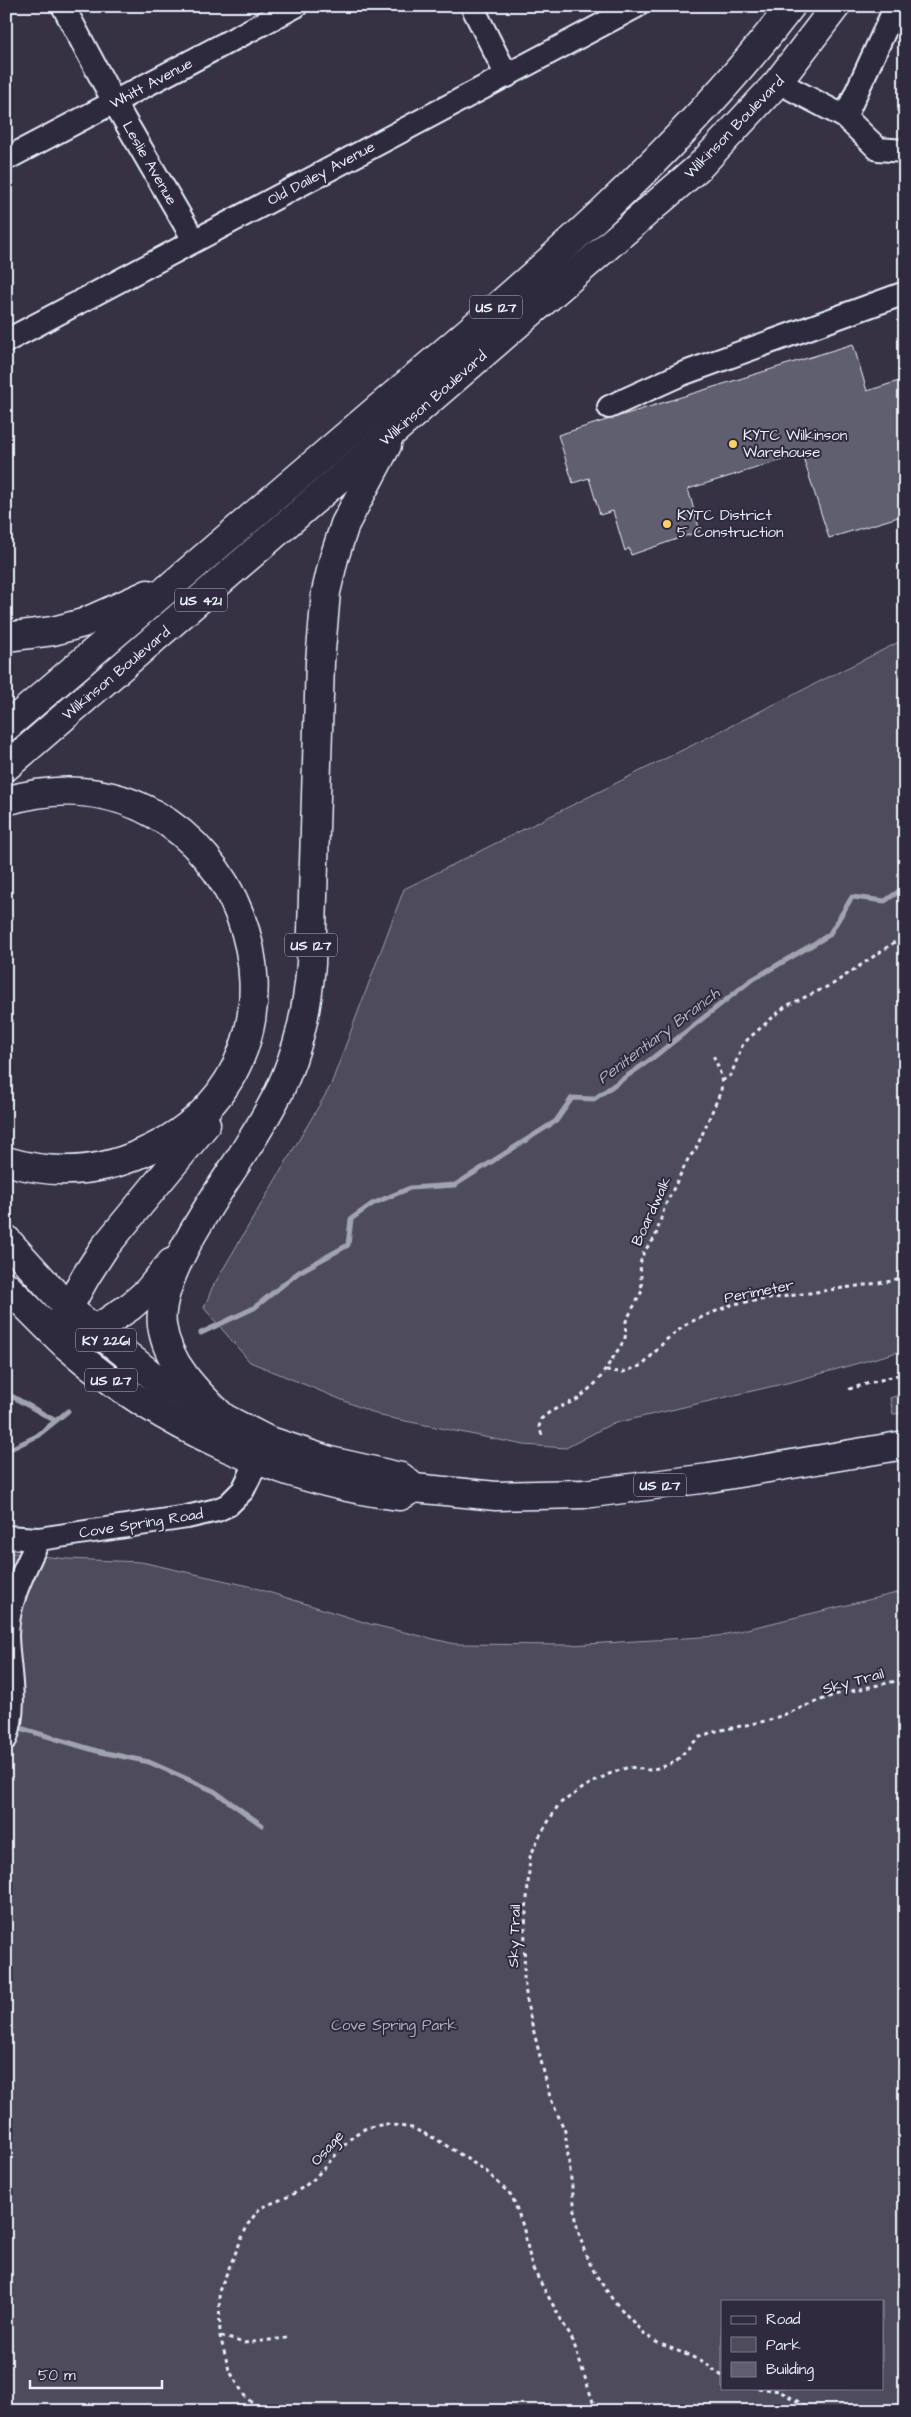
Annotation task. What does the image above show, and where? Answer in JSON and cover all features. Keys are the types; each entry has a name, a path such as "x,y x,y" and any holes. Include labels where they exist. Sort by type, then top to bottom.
{"highway":[{"name":"Wilkinson Boulevard","path":"6,727 590,224 702,113 736,75 791,6"},
{"name":"Wilkinson Boulevard","path":"6,767 661,201 735,131 778,82 836,6"},
{"name":"US 127","path":"394,430 346,524 334,558 326,592 320,662 310,964 302,1032 292,1064 279,1092 178,1262 163,1303 162,1324 167,1346 182,1373 196,1391 262,1450 313,1479 400,1496 414,1488 496,1496 593,1493 709,1478 905,1446"},
{"name":"US 127","path":"6,636 53,631 83,623 175,582"},
{"path":"6,802 26,795 55,791 83,792 109,796 135,804 158,816 180,831 199,848 230,891 249,941 254,969 254,998 248,1035 232,1081 218,1107 184,1152 104,1248 68,1308 61,1341 95,1331 131,1306 148,1291 191,1238"},
{"path":"6,1161 25,1167 51,1171 78,1171 104,1167 154,1148 178,1134 199,1116 218,1095 234,1070 248,1035"},
{"name":"KY 2261","path":"6,1239 68,1308 95,1331 158,1380 224,1418"},
{"name":"US 127","path":"6,1286 61,1341 139,1400 172,1420 262,1450"}],"street":[{"name":"Leslie Avenue","path":"63,6 114,102 194,240"},
{"name":"Whitt Avenue","path":"6,159 296,6"},
{"path":"472,6 507,76"},
{"name":"Old Dailey Avenue","path":"6,341 637,6"},
{"path":"845,117 896,6"},
{"path":"778,82 845,117 878,149 905,152"},
{"path":"609,407 682,374 905,293"},
{"name":"Cove Spring Road","path":"6,1537 39,1539 187,1517 217,1510 237,1498 262,1450"},
{"path":"6,1738 13,1705 7,1635 9,1615 20,1583 39,1539"}],"path":[{"path":"713,1055 720,1068 722,1081 731,1075 742,1046 786,1006 833,984 905,935"},
{"name":"Boardwalk","path":"542,1435 539,1427 541,1419 551,1410 578,1399 606,1371 625,1339 626,1321 642,1292 640,1264 644,1252 655,1238 665,1206 689,1157 695,1151 721,1092 722,1081"},
{"name":"Perimeter","path":"606,1371 624,1372 643,1365 666,1340 688,1323 734,1304 892,1281 905,1275"},
{"path":"850,1389 905,1373"},
{"name":"Sky Trail","path":"721,2375 702,2361 656,2342 642,2332 613,2300 586,2256 577,2226 565,2131 550,2097 528,2008 524,1978 525,1927 530,1857 560,1804 586,1786 609,1774 629,1767 649,1770 662,1767 675,1762 698,1738 712,1732 770,1720 834,1696 905,1679"},
{"name":"Osage","path":"265,2411 246,2398 229,2370 220,2336 219,2291 248,2224 260,2208 292,2195 318,2175 336,2152 354,2134 368,2127 387,2124 412,2128 436,2139 486,2171 512,2196 523,2226 532,2267 573,2341 596,2411"},
{"path":"220,2336 244,2343 286,2338"},
{"path":"772,2390 779,2391 815,2411"},
{"path":"893,2411 903,2409"}],"green space":[{"path":"905,639 905,1350 791,1382 611,1424 566,1448 524,1445 381,1416 250,1362 204,1308 212,1288 330,1087 404,889"},
{"path":"905,1393 905,1413 893,1414 890,1398"},
{"name":"Cove Spring Park","path":"6,1552 67,1559 141,1562 249,1586 370,1624 455,1644 571,1645 718,1636 905,1591 905,2411 6,2411"}],"building":[{"name":"KYTC Wilkinson Warehouse","path":"853,344 867,391 905,379 905,515 829,538 802,454 688,489 700,531 631,555 629,548 625,551 613,511 600,515 589,478 573,483 558,435"}],"waterway":[{"name":"Penitentiary Branch","path":"201,1333 254,1308 299,1272 348,1245 351,1219 372,1204 410,1188 455,1185 556,1121 572,1098 594,1099 650,1060 750,981 829,935 852,897 885,901 905,887"},
{"path":"6,1393 54,1420"},
{"name":"Penitentiary Branch","path":"6,1451 37,1436 68,1411"},
{"path":"20,1728 97,1751 149,1762 214,1791 262,1825"}],"place":[{"name":"KYTC Wilkinson Warehouse","path":"733,444"},
{"name":"KYTC District 5 Construction","path":"667,524"}]}
